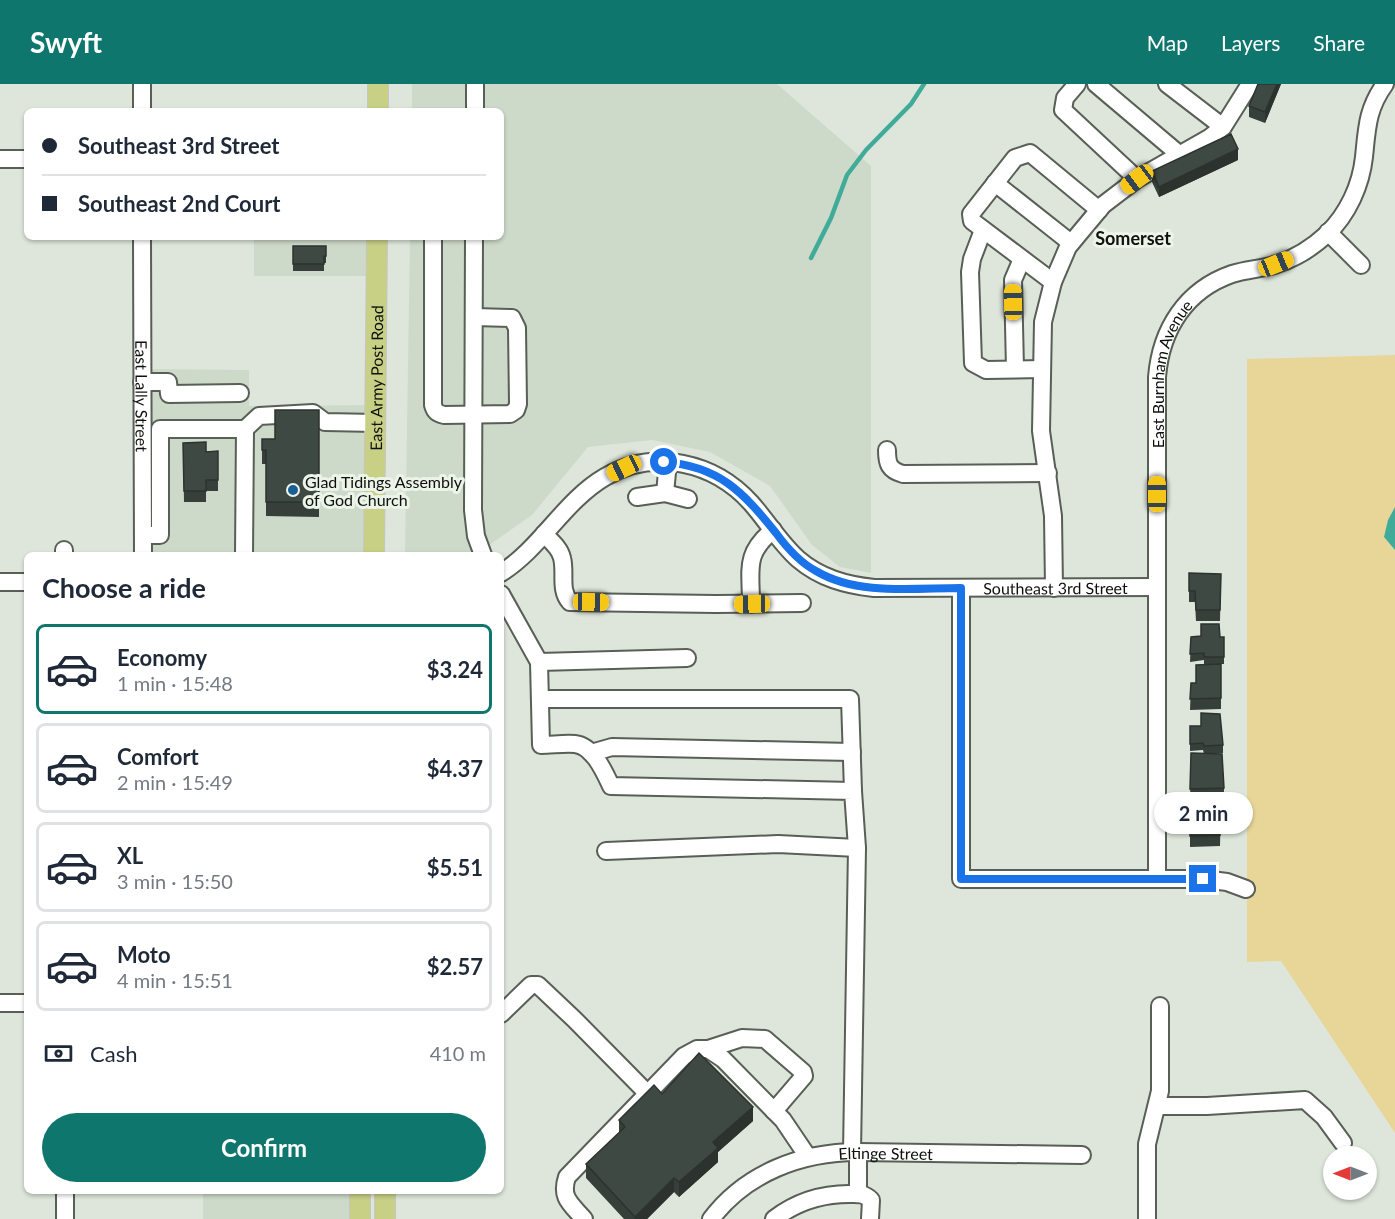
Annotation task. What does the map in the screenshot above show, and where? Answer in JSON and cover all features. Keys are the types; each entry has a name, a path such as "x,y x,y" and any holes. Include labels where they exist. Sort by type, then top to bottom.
{"main road":[{"path":"378,84 378,108"},
{"name":"East Army Post Road","path":"374,552 377,240"},
{"path":"360,1194 360,1219"},
{"path":"385,1194 385,1219"}],"street":[{"path":"142,84 142,108"},
{"path":"475,84 475,108"},
{"path":"1077,84 1065,98 1063,110 1137,179"},
{"path":"1096,84 1180,155"},
{"path":"1167,84 1223,127"},
{"path":"1054,588 1053,516 1041,431 1043,322 1053,282 1071,243 1099,210 1137,179 1223,127 1250,84"},
{"name":"East Burnham Avenue","path":"1157,879 1157,377 1159,357 1168,330 1185,304 1200,290 1235,273 1276,264 1296,256 1313,246 1342,216 1359,180 1368,119 1373,102 1385,84"},
{"path":"1053,282 972,221 971,214 1015,158 1030,153 1099,210"},
{"path":"0,159 24,159"},
{"path":"995,183 1071,243"},
{"path":"984,230 972,259 970,272 973,363 986,370 1042,369"},
{"path":"1328,232 1361,265"},
{"name":"East Lally Street","path":"142,240 142,552"},
{"path":"433,240 433,405 437,413 510,414 516,410 518,404 515,321 512,318 474,317"},
{"path":"474,240 473,510 476,536 482,552"},
{"path":"1014,369 1013,280 1022,259"},
{"path":"142,382 168,382 169,394 240,393"},
{"path":"142,535 160,535 160,429 245,429 259,416 313,413 325,422 376,423"},
{"path":"244,552 245,429"},
{"path":"887,450 887,462 890,468 903,474 1048,473"},
{"path":"665,493 668,462"},
{"name":"Southeast 3rd Street","path":"504,571 522,557 581,496 606,477 624,468 644,463 668,462 684,463 723,478 742,493 798,559 815,571 853,586 874,588 1157,587"},
{"path":"637,497 665,493 688,499"},
{"path":"752,604 750,563 760,541 773,530"},
{"path":"544,534 557,546 562,558 565,594 570,602 802,603"},
{"path":"0,582 24,582"},
{"path":"961,588 961,879 1203,879 1227,882 1246,889"},
{"path":"504,599 539,662 541,745 577,744 591,753 603,768 611,786 853,791"},
{"path":"539,662 687,658"},
{"path":"540,699 850,699 856,848 855,1152 858,1194"},
{"path":"591,753 612,747 852,752"},
{"path":"606,851 778,844 856,848"},
{"path":"504,1011 531,985 538,986 648,1094"},
{"path":"0,1003 24,1002"},
{"path":"1147,1219 1147,1144 1160,1091 1160,1006"},
{"path":"584,1219 567,1199 563,1189 567,1177 684,1056 697,1049 708,1049 742,1038 765,1040 803,1072 804,1076 774,1111"},
{"path":"708,1049 723,1059 783,1120 808,1157"},
{"path":"1158,1106 1207,1106 1305,1100 1324,1118 1343,1143"},
{"name":"Eltinge Street","path":"711,1219 731,1197 751,1181 772,1169 808,1157 855,1152 1082,1155"},
{"path":"64,1219 65,1194"},
{"path":"774,1219 814,1197 858,1194 866,1195 871,1200 870,1219"}],"shaded area":[{"path":"412,84 777,84 871,166 871,573 840,567 812,545 770,486 710,452 652,440 588,447 532,515 479,552 405,552 410,240 504,240 504,108 412,108"},
{"path":"254,240 377,240 377,276 254,276"},
{"path":"1395,355 1395,1133 1281,961 1247,962 1247,359"},
{"path":"142,369 249,370 249,406 377,405 375,552 143,552"},
{"path":"203,1194 366,1194 365,1219 203,1219"}],"water":[{"path":"1395,507 1395,550 1384,537 1388,520"}],"building":[{"path":"1258,84 1277,84 1265,112 1249,106"},
{"path":"1231,134 1238,149 1159,187 1152,171"},
{"path":"293,246 326,246 324,264 293,264"},
{"name":"Glad Tidings Assembly of God Church","path":"275,410 319,410 319,502 266,502 266,450 262,450 262,439 275,439"},
{"path":"206,442 206,452 218,451 218,480 206,480 206,491 184,491 183,443"},
{"path":"1189,573 1221,574 1220,610 1196,610 1195,591 1189,591"},
{"path":"1201,624 1219,624 1220,637 1224,637 1224,657 1204,657 1204,653 1190,654 1191,637 1201,636"},
{"path":"1221,664 1221,698 1190,699 1191,683 1196,683 1196,665"},
{"path":"1201,713 1220,714 1223,745 1190,744 1190,726 1201,726"},
{"path":"1191,753 1222,754 1224,788 1190,789"},
{"path":"1196,801 1221,801 1220,835 1190,836 1190,820 1196,819"},
{"path":"699,1053 753,1107 713,1142 718,1148 679,1182 674,1178 635,1217 586,1164 625,1127 619,1120 654,1085 662,1094"}],"waterway":[{"path":"811,258 831,218 847,175 866,150 911,104 924,84"}],"place":[{"name":"Glad Tidings Assembly of God Church","path":"293,490"}],"district":[{"name":"Somerset","path":"1133,238"}],"route":[{"path":"664,462 684,463 723,478 752,504 798,559 834,580 853,586 874,588 961,588 961,879 1203,879"}]}
